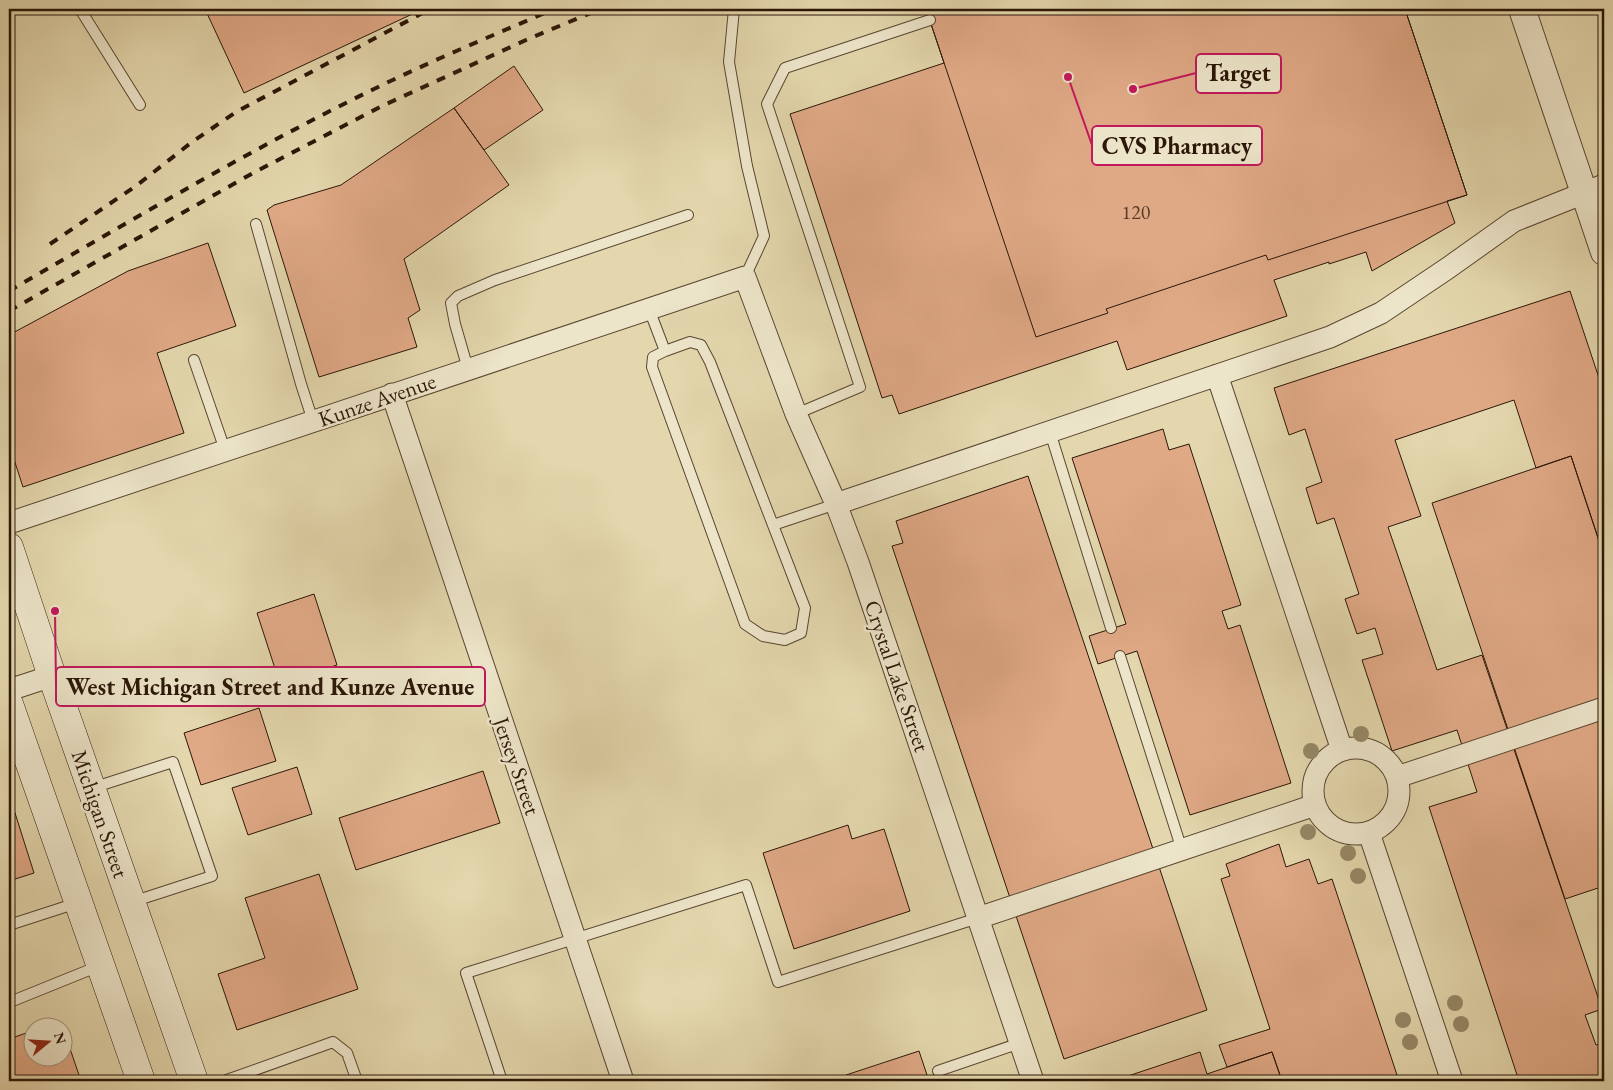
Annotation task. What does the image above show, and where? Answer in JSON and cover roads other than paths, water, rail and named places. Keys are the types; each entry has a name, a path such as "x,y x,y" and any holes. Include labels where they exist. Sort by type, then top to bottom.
{"main road":[{"name":"Michigan Street","path":"9,546 91,789 194,1081"},
{"path":"9,704 141,1081"}],"street":[{"path":"1522,9 1594,189 1604,252"},
{"path":"836,504 1330,337 1381,313 1514,221 1594,189"},
{"name":"Kunze Avenue","path":"9,523 745,277"},
{"name":"Crystal Lake Street","path":"745,277 796,414 836,504 858,562 1033,1081"},
{"path":"1217,375 1342,750"},
{"name":"Jersey Street","path":"392,394 623,1081"},
{"path":"9,690 52,676"},
{"path":"1397,778 1604,708"},
{"path":"1358,748 1375,753 1388,763 1397,778 1398,794 1394,811 1384,824 1369,833 1353,834 1336,830 1323,819 1315,805 1313,788 1317,772 1327,759 1342,750 1358,748"},
{"path":"978,918 1315,805"},
{"path":"1369,833 1452,1081"}],"lane":[{"path":"80,9 140,105"},
{"path":"734,9 729,62 747,166 764,236 745,277"},
{"path":"796,414 860,387 768,104 785,68 930,20"},
{"path":"468,369 451,303 458,296 495,280 688,215"},
{"path":"256,224 313,421"},
{"path":"649,309 665,351"},
{"path":"690,342 701,345 710,362 805,608 802,633 785,640 763,636 745,624 652,367 653,357 665,351 690,342"},
{"path":"194,360 225,450"},
{"path":"1050,432 1111,628"},
{"path":"773,525 836,504"},
{"path":"1120,656 1182,850"},
{"path":"91,789 174,762 212,876 131,903"},
{"path":"502,1081 466,973 746,884 778,982 978,918"},
{"path":"9,925 78,902"},
{"path":"10,1002 100,965"},
{"path":"224,1081 333,1042 347,1053 357,1081"},
{"path":"938,1070 1020,1043"}],"railway":[{"path":"50,244 136,186 192,142 236,112 430,9"},
{"path":"9,291 190,187 327,112 419,68 554,9"},
{"path":"9,311 253,173 382,106 526,40 600,9"}],"place":[{"name":"CVS Pharmacy","path":"1068,77"},
{"name":"Target","path":"1133,89"},
{"name":"West Michigan Street and Kunze Avenue","path":"55,611"}]}
